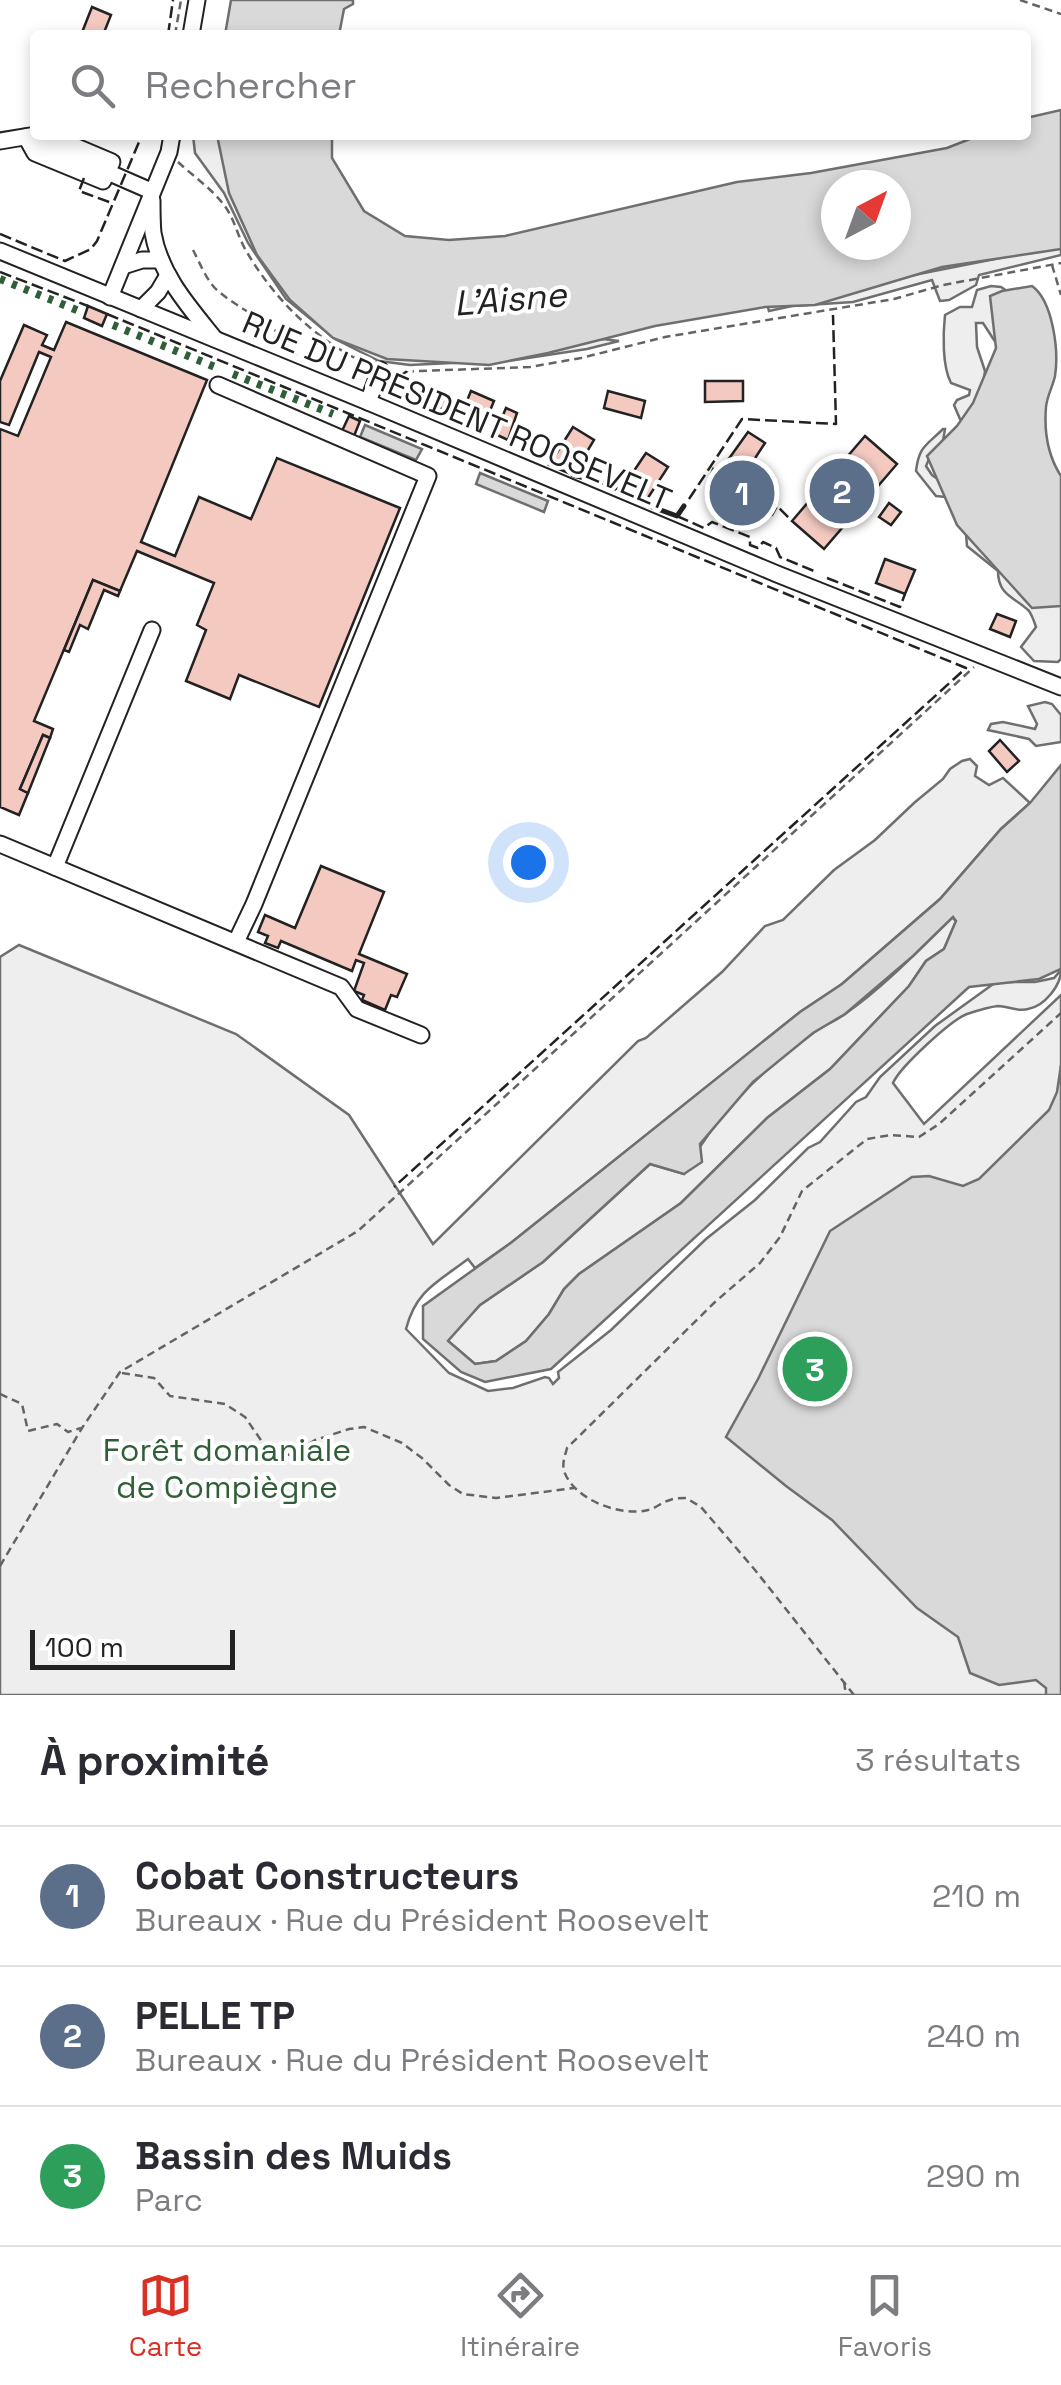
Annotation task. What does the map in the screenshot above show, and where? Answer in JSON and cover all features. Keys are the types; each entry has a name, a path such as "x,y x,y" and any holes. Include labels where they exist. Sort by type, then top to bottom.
{"street":[{"path":"192,30 198,0"},
{"path":"0,141 30,136"},
{"path":"40,140 151,192"},
{"path":"60,140 112,162 107,172"},
{"path":"110,297 171,140"},
{"path":"151,192 154,234 164,267 215,340"},
{"name":"RUE DU PRÉSIDENT ROOSEVELT","path":"0,251 777,574 1061,687"},
{"path":"123,266 142,260 164,267"},
{"path":"141,309 158,292 164,267"},
{"path":"368,402 380,370"},
{"path":"218,385 428,476 236,942"},
{"path":"56,867 152,630"},
{"path":"0,844 341,987 356,1008 421,1035"}],"path":[{"path":"175,30 181,0"},
{"path":"1020,0 1061,14"},
{"path":"169,152 226,206 246,253 280,300 315,333 351,357 392,372 530,367 665,337 894,299 944,285 1061,263"},
{"path":"193,250 215,289 270,325 294,351 308,377"},
{"path":"1052,265 1061,295"},
{"path":"0,1566 120,1372 358,1231 986,656"},
{"path":"854,1695 701,1507 686,1498 629,1512 606,1506 584,1495 568,1480 562,1467 567,1448 760,1263 780,1237 802,1191 867,1140 891,1135 919,1137 939,1124 1061,1013"},
{"path":"120,1372 154,1378 170,1396 224,1404 245,1417 265,1446 275,1453 291,1455 315,1440 364,1427 402,1443 463,1494 496,1498 576,1487"},
{"path":"0,1394 22,1404 28,1431 57,1424 68,1432 82,1428"},
{"path":"844,1680 846,1695"}],"green space":[{"path":"194,140 233,140 535,350 603,339 619,341 515,360 410,365 379,361 335,339 286,299 248,243 224,193 195,153"},
{"path":"1061,246 1061,255 979,275 976,285 949,300 940,301 932,280 853,302 769,311 767,304"},
{"path":"991,286 1010,293 1001,333 994,340 983,323 976,323 977,347 985,371 982,396 970,420 960,419 954,405 970,390 951,383 948,376 945,315 960,307 972,307 977,290"},
{"path":"943,429 942,447 926,466 948,486 945,497 936,496 916,471 921,451"},
{"path":"959,519 1061,605 1058,662 1034,661 1021,647 1036,627 1032,616 1004,591 998,571 967,546"},
{"path":"1045,702 1061,715 1061,742 1036,746 1029,739 988,730 991,724 1003,722 1035,729 1037,724 1028,706"},
{"name":"Forêt domaniale de Compiègne","path":"970,759 977,766 975,776 989,785 1003,778 1030,803 1001,829 940,899 842,984 800,1012 512,1242 475,1268 468,1259 438,1281 416,1305 406,1329 449,1373 488,1391 513,1388 545,1377 553,1384 559,1378 558,1372 611,1330 808,1148 820,1142 856,1102 866,1097 880,1077 935,1026 996,982 1035,982 1054,978 1061,970 1051,994 1034,1007 994,1007 960,1018 915,1056 893,1083 924,1124 1061,995 1061,1695 0,1695 0,957 19,945 236,1034 349,1115 433,1244 638,1041 722,972 765,926 783,920 950,769"},
{"path":"952,917 956,921 944,949 926,961 909,986 830,1069 767,1118 681,1203 579,1274 526,1341 496,1361 475,1364 447,1340 480,1305 543,1262 650,1164 684,1174 709,1133 757,1080 793,1048 874,992"}],"water":[{"path":"231,0 353,0 344,9 340,30 226,30"},
{"name":"L'Aisne","path":"1061,110 1061,249 942,267 815,305 765,307 655,326 489,365 387,359 333,338 290,300 257,255 229,193 218,140 332,140 332,158 364,211 405,236 449,240 505,236 737,182 821,171 821,260 911,260 911,170 827,170 947,148 967,140 1031,140 1031,117"},
{"path":"1032,286 1050,314 1055,340 1055,376 1046,425 1050,452 1061,476 1061,606 1032,608 957,525 927,456 973,403 996,348 990,296"},
{"path":"365,425 422,449 416,460 360,437"},
{"path":"480,473 548,501 544,512 476,484"},
{"path":"1061,765 1061,969 1039,979 969,987 551,1369 485,1382 461,1372 423,1339 423,1306 512,1242 800,1012 842,984 940,899 1001,829 1030,803","holes":["953,917 956,921 944,949 926,961 909,986 830,1069 767,1118 681,1203 579,1274 526,1341 496,1361 475,1364 448,1341 480,1305 543,1262 650,1164 684,1174 702,1162 700,1144 753,1082 813,1033 845,1014"]},
{"path":"1061,1065 1061,1695 1046,1695 1046,1688 1036,1680 999,1685 970,1673 958,1637 917,1608 832,1520 726,1437 830,1231 912,1177 929,1176 963,1186 979,1179 1049,1110 1057,1092"}],"building":[{"path":"92,7 111,15 105,30 83,30"},
{"path":"88,306 107,314 102,326 84,318"},
{"path":"66,322 207,380 141,542 175,556 199,497 251,519 277,458 400,508 319,707 239,675 230,699 186,681 206,630 197,625 214,583 137,551 120,591 93,580 34,721 53,729 50,738 43,735 20,789 28,793 19,815 0,807 0,429 18,436 51,357 39,352 9,425 0,422 0,381 24,325 47,335 42,345 54,350"},
{"path":"705,381 743,381 743,401 705,402"},
{"path":"471,391 494,401 482,430 459,420"},
{"path":"608,391 645,401 641,418 604,408"},
{"path":"438,392 455,399 450,412 433,406"},
{"path":"506,408 517,413 508,440 495,434"},
{"path":"349,416 360,421 354,436 342,431"},
{"path":"573,427 594,440 573,475 549,465"},
{"path":"748,432 765,443 746,472 728,460"},
{"path":"865,436 897,464 824,549 792,521"},
{"path":"646,453 668,467 644,504 619,493"},
{"path":"732,479 760,491 753,509 723,501"},
{"path":"889,503 901,512 891,525 879,517"},
{"path":"885,559 915,570 905,594 876,583"},
{"path":"93,580 120,591 118,596 104,590 88,629 80,625 69,652 64,650"},
{"path":"997,614 1016,621 1010,637 990,629"},
{"path":"43,735 50,738 28,793 20,789"},
{"path":"1000,740 1019,761 1007,772 989,751"},
{"path":"321,866 384,892 359,954 407,974 397,997 391,995 385,1010 362,1000 364,995 354,991 364,963 356,960 352,971 281,941 278,948 265,943 268,936 258,932 265,915 295,928"}],"hedge":[{"path":"0,279 84,313"},
{"path":"113,325 215,367"},
{"path":"233,374 333,414"},
{"path":"711,471 732,479"}],"fence":[{"path":"169,30 173,0"},
{"path":"0,234 65,261 91,249 140,140"},
{"path":"84,178 79,191 112,203"},
{"path":"0,272 88,306"},
{"path":"107,314 966,668 394,1187"},
{"path":"689,499 742,419 836,424 833,315"},
{"path":"753,509 772,515 777,506 792,521"},
{"path":"677,516 704,528 712,522 750,537 750,545 758,548 763,542 776,548 780,557 814,571"},
{"path":"827,578 900,607 905,594"}],"wall":[{"path":"573,475 615,488"},
{"path":"644,504 677,516 684,506"}],"place":[{"name":"PELLE TP","path":"842,491"},
{"name":"Cobat Constructeurs","path":"742,493"},
{"name":"Bassin des Muids","path":"815,1369"}]}
